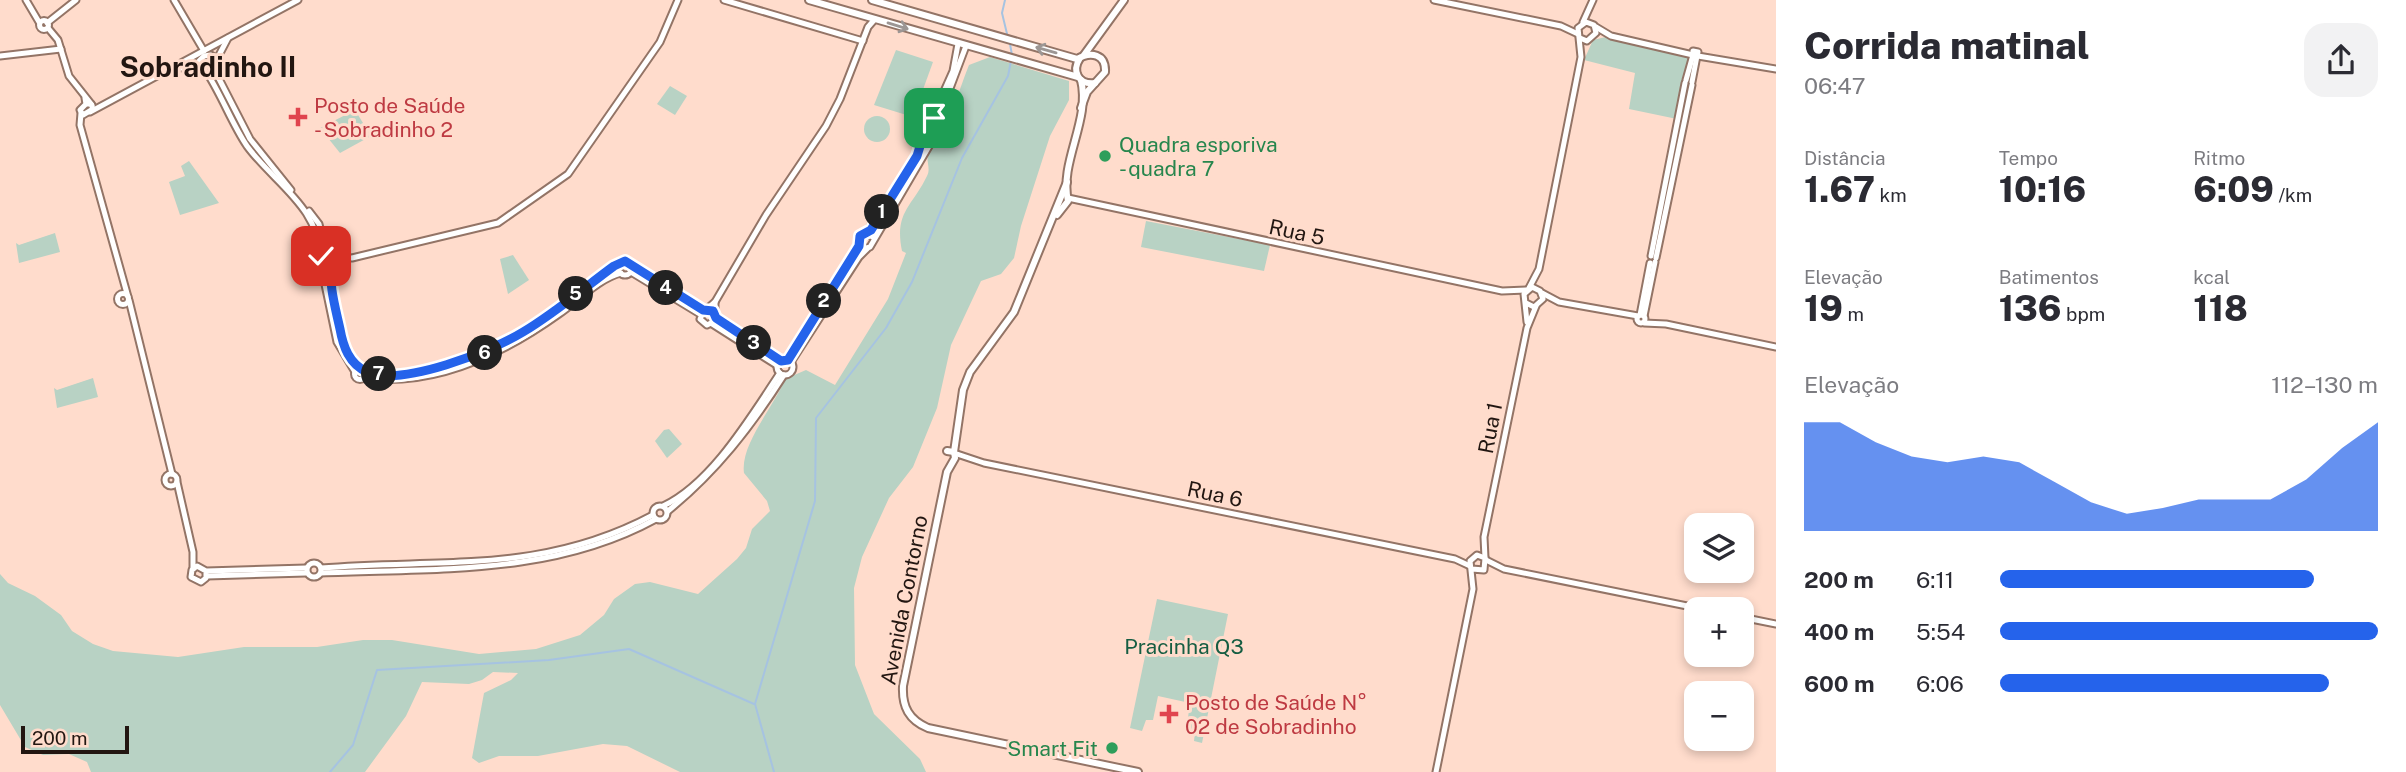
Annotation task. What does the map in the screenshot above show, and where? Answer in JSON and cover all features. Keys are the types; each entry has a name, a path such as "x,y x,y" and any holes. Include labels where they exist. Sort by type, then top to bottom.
{"main road":[{"path":"809,0 1095,83"},
{"path":"873,0 1014,41 1081,57 1092,54 1101,58"},
{"path":"1081,108 1079,79 1075,69 1124,0"},
{"path":"951,456 970,372 1014,312 1064,201 1081,108 1087,92 1105,72 1098,36"},
{"name":"Avenida Contorno","path":"951,456 903,686 906,710 916,722 928,728 1138,772"}],"street":[{"path":"26,0 43,22 55,32 69,76 84,95 88,109 80,125 179,492 193,552 191,575 195,581 204,581 205,571 193,552"},
{"path":"43,22 76,0"},
{"path":"174,0 202,50 217,59"},
{"path":"88,109 104,105 182,60 298,0"},
{"path":"169,69 191,66 208,73 247,145 305,211 317,229 318,265 327,269 352,258 498,223 569,174 660,41 678,0"},
{"path":"723,0 863,41"},
{"path":"1434,0 1562,26 1579,36 1592,39 1611,36 1776,69"},
{"path":"1527,325 1538,305 1541,292 1539,269 1581,57 1579,36 1592,2"},
{"path":"1581,57 1592,39 1595,26 1592,2"},
{"path":"863,15 868,27"},
{"path":"703,311 715,303 766,215 826,126 840,99 868,27 874,19"},
{"path":"1562,26 1582,23 1595,26 1611,36"},
{"path":"228,37 217,59 215,71 250,139 319,224 329,257 327,269 342,342 361,372 390,376 438,367 489,351 525,332 620,263 628,261 631,269 703,311 784,366"},
{"path":"784,366 859,246 860,236 871,230 917,156 953,71 958,44"},
{"path":"193,569 306,570 313,576 321,570 499,561 543,555 592,543 655,517 664,518 665,509 723,453 859,257 868,249 936,135 935,128 966,46"},
{"path":"0,56 61,49"},
{"path":"200,68 202,50"},
{"path":"200,59 208,54"},
{"path":"1641,318 1695,54"},
{"path":"182,60 191,66"},
{"path":"208,73 215,71"},
{"path":"928,127 935,128"},
{"path":"923,140 931,143"},
{"name":"Rua 5","path":"1064,201 1502,291"},
{"path":"866,233 874,238"},
{"path":"859,246 868,249"},
{"path":"319,258 352,258"},
{"path":"1641,318 1650,288 1653,260"},
{"path":"620,263 621,273"},
{"path":"361,372 407,378 491,356 559,314 607,278 631,269"},
{"path":"1527,325 1525,302 1528,289 1539,269"},
{"path":"1502,291 1528,289 1541,292 1559,302 1776,347"},
{"path":"1502,291 1538,305 1559,302"},
{"path":"127,297 118,300 131,309"},
{"path":"123,305 127,297"},
{"path":"714,318 715,303"},
{"path":"703,311 702,323 714,318"},
{"name":"Rua 1","path":"1484,537 1527,325"},
{"name":"Rua 6","path":"951,456 1455,559 1471,568 1483,570"},
{"path":"172,474 167,476 165,481 175,484"},
{"path":"655,517 656,508 665,509"},
{"path":"1473,589 1471,568 1484,537"},
{"path":"1436,772 1473,589 1483,570 1484,537"},
{"name":"Rua 6","path":"1455,559 1474,556 1485,559"},
{"path":"1485,559 1504,569"},
{"path":"306,570 312,564 321,570"},
{"path":"1483,570 1504,569 1684,605"},
{"path":"1754,620 1776,624"}],"green space":[{"path":"1610,36 1690,55 1677,119 1629,109 1635,73 1584,60 1593,40"},
{"path":"896,50 933,62 913,117 874,105"},
{"path":"990,57 1069,81 1069,100 1050,136 1021,226 1014,258 1001,274 981,281 951,345 937,408 913,467 889,498 862,557 854,588 855,665 874,714 920,759 926,772 680,772 627,746 603,744 538,756 499,756 479,763 472,758 484,693 511,680 518,673 493,672 482,680 469,684 422,682 406,716 365,772 91,772 87,762 69,754 43,755 25,747 0,705 0,574 8,583 35,596 61,615 72,631 93,644 113,651 178,657 244,647 317,647 363,640 392,640 479,654 536,649 580,635 604,615 614,599 635,584 650,582 698,594 737,559 746,548 752,529 770,511 767,501 744,473 744,462 752,438 785,379 806,370 835,385 888,299 906,253 902,251 900,238 902,218 927,176 930,150 954,104 969,65"},
{"path":"670,86 687,96 675,115 657,104"},
{"path":"355,110 371,136 340,153 320,128"},
{"path":"877,116 886,120 890,129 886,138 877,142 868,138 864,129 868,120"},
{"path":"189,161 219,203 180,215 169,182 185,176 181,166"},
{"path":"1146,221 1270,245 1264,271 1141,247"},
{"path":"55,233 60,252 19,263 16,243 19,245"},
{"path":"513,255 529,280 508,294 500,259"},
{"path":"93,378 98,397 57,408 54,388 57,390"},
{"path":"669,429 682,444 667,458 655,441 664,430"},
{"name":"Pracinha Q3","path":"1157,599 1228,614 1202,743 1194,741 1195,732 1187,725 1190,703 1158,696 1153,720 1146,720 1142,731 1130,728"}],"waterway":[{"path":"1005,0 1002,13 1008,38"},
{"path":"1010,44 1012,55"},
{"path":"774,772 755,704 815,501 816,418 886,328 912,282 962,158 1008,76 1011,61"},
{"path":"330,772 353,745 377,670 549,660 629,649 754,704"}],"place":[{"name":"Posto de Saúde - Sobradinho 2","path":"298,117"},
{"name":"Quadra esporiva - quadra 7","path":"1105,156"},
{"name":"Posto de Saúde N° 02 de Sobradinho","path":"1169,714"},
{"name":"Smart Fit","path":"1112,748"}],"district":[{"name":"Sobradinho II","path":"208,66"}],"route":[{"path":"321,256 329,257 332,261 329,269 342,342 352,361 369,373 390,376 438,367 489,351 525,332 623,261 628,261 632,267 703,310 710,309 716,318 781,361 788,360 859,246 860,236 871,230 917,156 923,133 934,118"}]}
